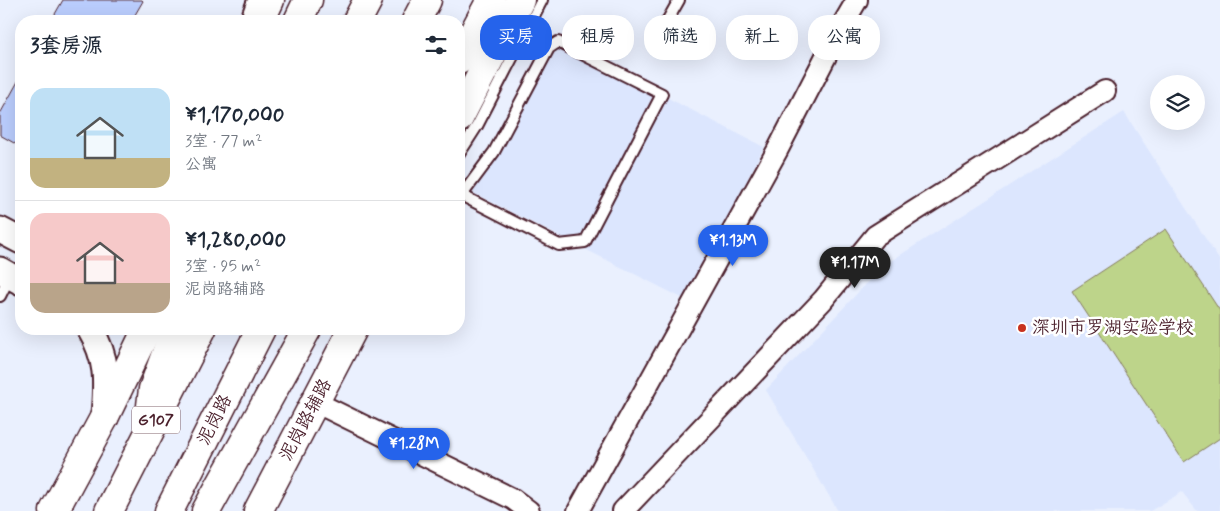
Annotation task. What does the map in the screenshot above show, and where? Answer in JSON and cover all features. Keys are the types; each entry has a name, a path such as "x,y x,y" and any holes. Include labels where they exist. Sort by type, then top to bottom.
{"main road":[{"path":"263,15 270,0"},
{"path":"301,15 308,0"},
{"path":"360,15 368,0"},
{"path":"419,15 427,0"},
{"path":"465,49 491,0"},
{"path":"465,106 520,0"},
{"path":"104,418 130,335"},
{"path":"54,511 104,418 144,335"},
{"path":"148,438 153,389 173,335"},
{"name":"G107","path":"109,511 199,335"},
{"name":"泥岗路","path":"169,511 258,335"},
{"path":"206,511 304,335"},
{"path":"260,507 305,386 330,335"},
{"name":"泥岗路辅路","path":"260,507 351,335"}],"street":[{"path":"578,511 777,151 840,28 857,0"},
{"path":"623,511 823,300 875,236 1105,91"},
{"path":"0,230 15,238"},
{"path":"93,335 104,360 107,378 104,418"},
{"path":"315,402 513,499 529,511"}],"lane":[{"path":"247,15 253,0"},
{"path":"465,145 477,126 542,0"},
{"path":"671,15 679,0"},
{"path":"465,189 494,152 549,48 558,42 662,94 585,242 559,245 465,198"}],"shaded area":[{"path":"552,39 562,44 562,60 593,60 764,147 686,300 472,192 539,60 552,60"},
{"name":"深圳市罗湖实验学校","path":"1124,112 1220,261 1220,511 1197,511 1182,492 1150,511 838,511 766,390 883,266"}],"green space":[{"path":"1166,229 1220,311 1220,438 1184,462 1072,291"}],"building":[{"path":"63,0 143,1 135,15 54,15"},
{"path":"15,87 15,144 0,135 0,114"}],"place":[{"name":"深圳市罗湖实验学校","path":"1022,328"}]}
